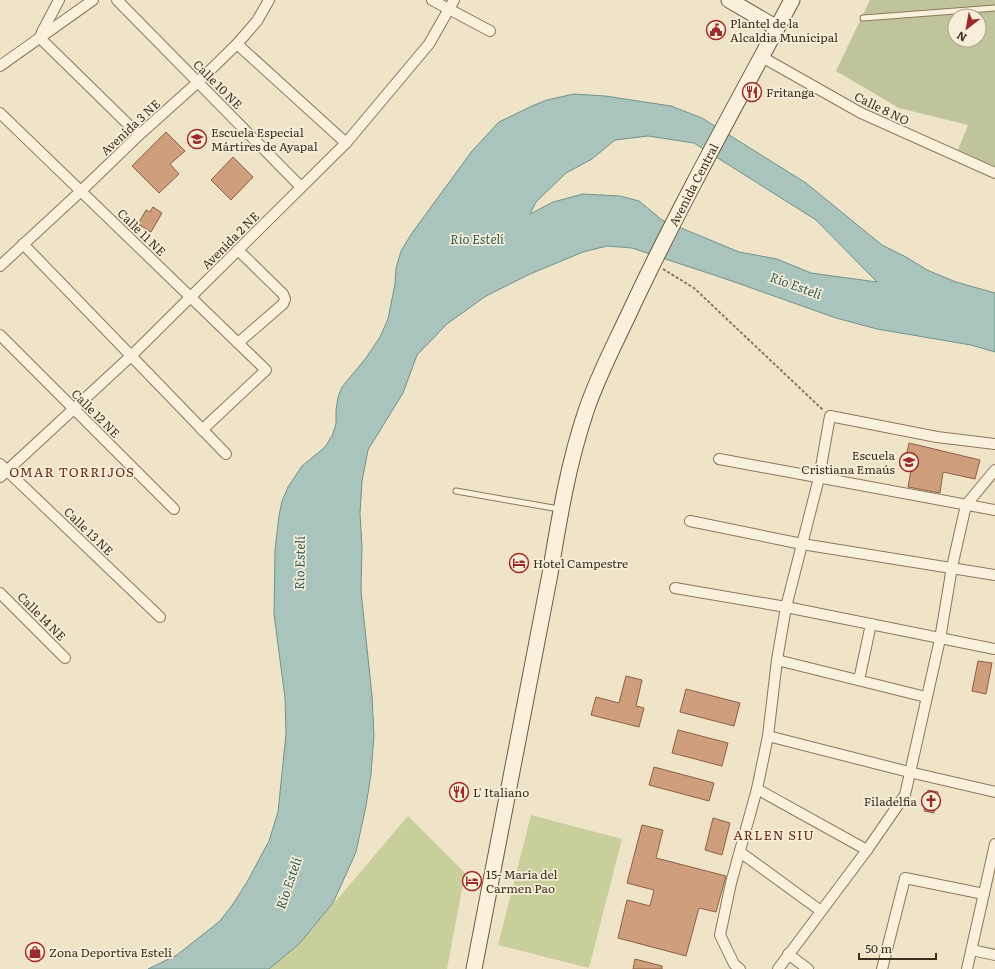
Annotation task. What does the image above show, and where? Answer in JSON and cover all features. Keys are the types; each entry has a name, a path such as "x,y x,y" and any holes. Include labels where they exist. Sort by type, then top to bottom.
{"street":[{"path":"40,38 59,0"},
{"path":"0,66 92,0"},
{"name":"Calle 10 NE","path":"117,0 197,83 302,187"},
{"name":"Avenida 3 NE","path":"0,266 237,44 257,21 269,0"},
{"path":"432,0 490,31"},
{"name":"Avenida 2 NE","path":"2,470 74,409 131,356 346,143 429,44 454,0"},
{"path":"730,0 777,28"},
{"name":"Avenida Central","path":"474,969 561,510 586,410 652,263 792,0"},
{"path":"40,38 139,135"},
{"path":"237,44 346,143"},
{"name":"Calle 8 NO","path":"762,58 861,114 995,173"},
{"name":"Calle 11 NE","path":"0,113 266,370 202,430"},
{"path":"23,244 226,454"},
{"path":"238,250 283,294 285,299 283,304 238,343"},
{"name":"Calle 12 NE","path":"0,335 174,510"},
{"path":"740,969 734,964 720,935 731,883 757,789 768,736 777,660 786,607 819,478 830,416 937,437 995,444"},
{"path":"718,459 995,510"},
{"name":"Calle 13 NE","path":"2,470 160,617"},
{"path":"778,969 867,850 905,795 940,638 952,567 966,505 995,470"},
{"path":"690,521 802,544 995,575"},
{"path":"674,588 786,607 995,649"},
{"name":"Calle 14 NE","path":"0,593 65,658"},
{"path":"859,680 871,624"},
{"path":"777,660 926,697"},
{"path":"768,736 995,792"},
{"path":"757,789 867,850"},
{"path":"967,969 994,850"},
{"path":"740,852 821,911"},
{"path":"882,969 905,878 984,894"},
{"path":"972,950 995,955"},
{"path":"788,954 808,969"}],"lane":[{"path":"863,18 995,8"},
{"path":"456,491 546,506 561,510"}],"path":[{"path":"652,263 694,288 830,416"}],"green space":[{"path":"870,0 995,0 995,167 958,150 968,125 899,108 836,71"},
{"path":"531,815 622,839 589,968 498,945"},
{"path":"408,816 465,873 447,969 269,969 300,943"}],"water":[{"name":"Río Estelí","path":"574,94 605,96 671,106 702,118 806,183 882,245 927,270 956,282 995,293 995,352 971,345 877,329 836,318 632,248 607,246 583,252 530,274 486,296 447,324 417,355 403,393 368,450 362,481 360,514 362,547 361,591 372,696 374,735 371,774 356,852 333,903 300,943 269,969 148,969 177,955 220,921 247,882 269,841 278,812 286,734 285,698 274,614 275,550 282,501 288,487 302,466 325,447 332,436 336,424 338,397 342,387 366,358 380,337 388,319 395,284 396,268 401,251 412,233 472,151 499,122 547,100","holes":["648,136 694,143 816,220 877,282 811,273 777,259 739,252 662,220 639,201 620,196 583,194 553,202 530,214 536,202 566,173 592,159 615,140"]}],"building":[{"path":"166,132 185,151 170,164 179,174 159,193 132,166"},
{"path":"233,157 253,177 231,200 211,180"},
{"path":"153,207 162,213 151,232 138,224 146,210 150,212"},
{"path":"909,443 980,460 975,479 943,472 940,493 908,487 912,464 905,462"},
{"path":"978,661 992,663 986,694 972,691"},
{"path":"626,676 642,680 636,706 644,708 639,727 591,715 596,697 619,703"},
{"path":"686,689 740,703 734,726 680,712"},
{"path":"678,730 728,743 722,766 672,753"},
{"path":"654,767 714,783 709,801 649,785"},
{"name":"Filadelfia","path":"928,790 938,792 934,813 924,811"},
{"path":"713,818 730,823 722,855 705,850"},
{"path":"642,825 663,830 656,858 726,876 716,912 699,908 686,956 618,938 627,900 650,906 654,890 627,883"},
{"path":"635,959 662,966 662,969 633,969"}],"place":[{"name":"Plantel de la Alcaldia Municipal","path":"716,30"},
{"name":"Fritanga","path":"752,92"},
{"name":"Escuela Especial Mártires de Ayapal","path":"197,139"},
{"name":"Escuela Cristiana Emaús","path":"909,462"},
{"name":"Hotel Campestre","path":"519,563"},
{"name":"L' Italiano","path":"459,792"},
{"name":"Filadelfia","path":"931,801"},
{"name":"15- María del Carmen Pao","path":"472,881"},
{"name":"Zona Deportiva Estelí","path":"35,952"}],"district":[{"name":"OMAR TORRIJOS","path":"72,471"},
{"name":"ARLEN SIU","path":"774,834"}]}
